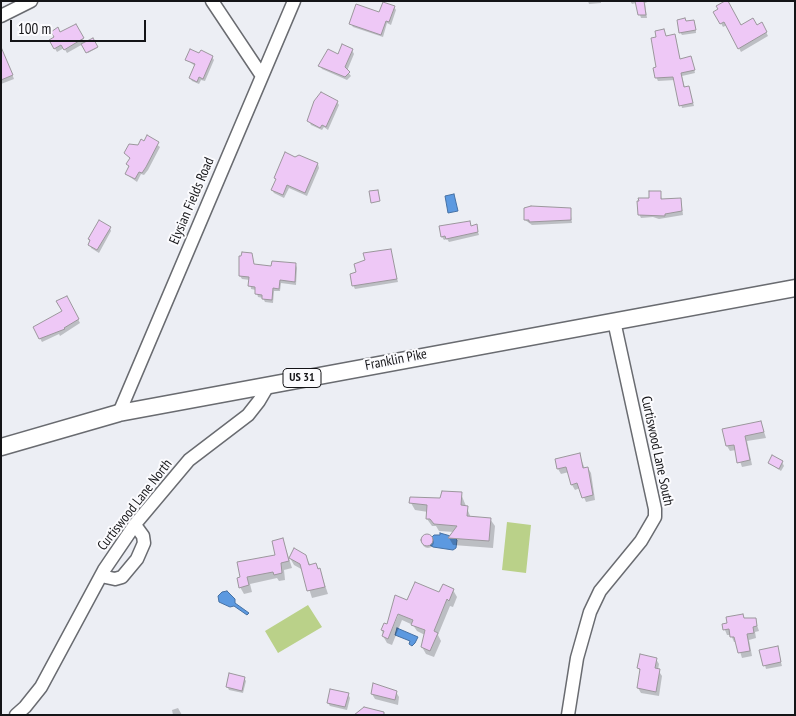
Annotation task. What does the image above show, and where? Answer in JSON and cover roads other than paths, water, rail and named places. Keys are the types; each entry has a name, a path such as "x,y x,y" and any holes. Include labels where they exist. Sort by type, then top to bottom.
{"main road":[{"name":"Franklin Pike","path":"1,447 119,413 795,288"}],"street":[{"path":"1,16 31,1"},
{"path":"212,1 262,76"},
{"name":"Elysian Fields Road","path":"119,413 294,1"},
{"name":"Curtiswood Lane South","path":"568,715 577,658 590,612 600,591 641,541 655,517 655,509 614,321"},
{"name":"Curtiswood Lane North","path":"16,715 41,687 101,576 134,525 189,460 248,415 269,384"},
{"path":"101,576 115,579 122,576 137,558 144,543 143,536 134,525"}],"water":[{"path":"454,194 458,211 448,213 445,196"},
{"path":"440,533 454,537 457,540 456,548 453,550 430,545 431,538 434,535 440,535"},
{"path":"227,591 235,599 235,603 249,613 247,615 234,606 230,607 219,602 218,596 222,592"},
{"path":"397,628 418,637 412,646 409,644 410,641 395,635"}]}
